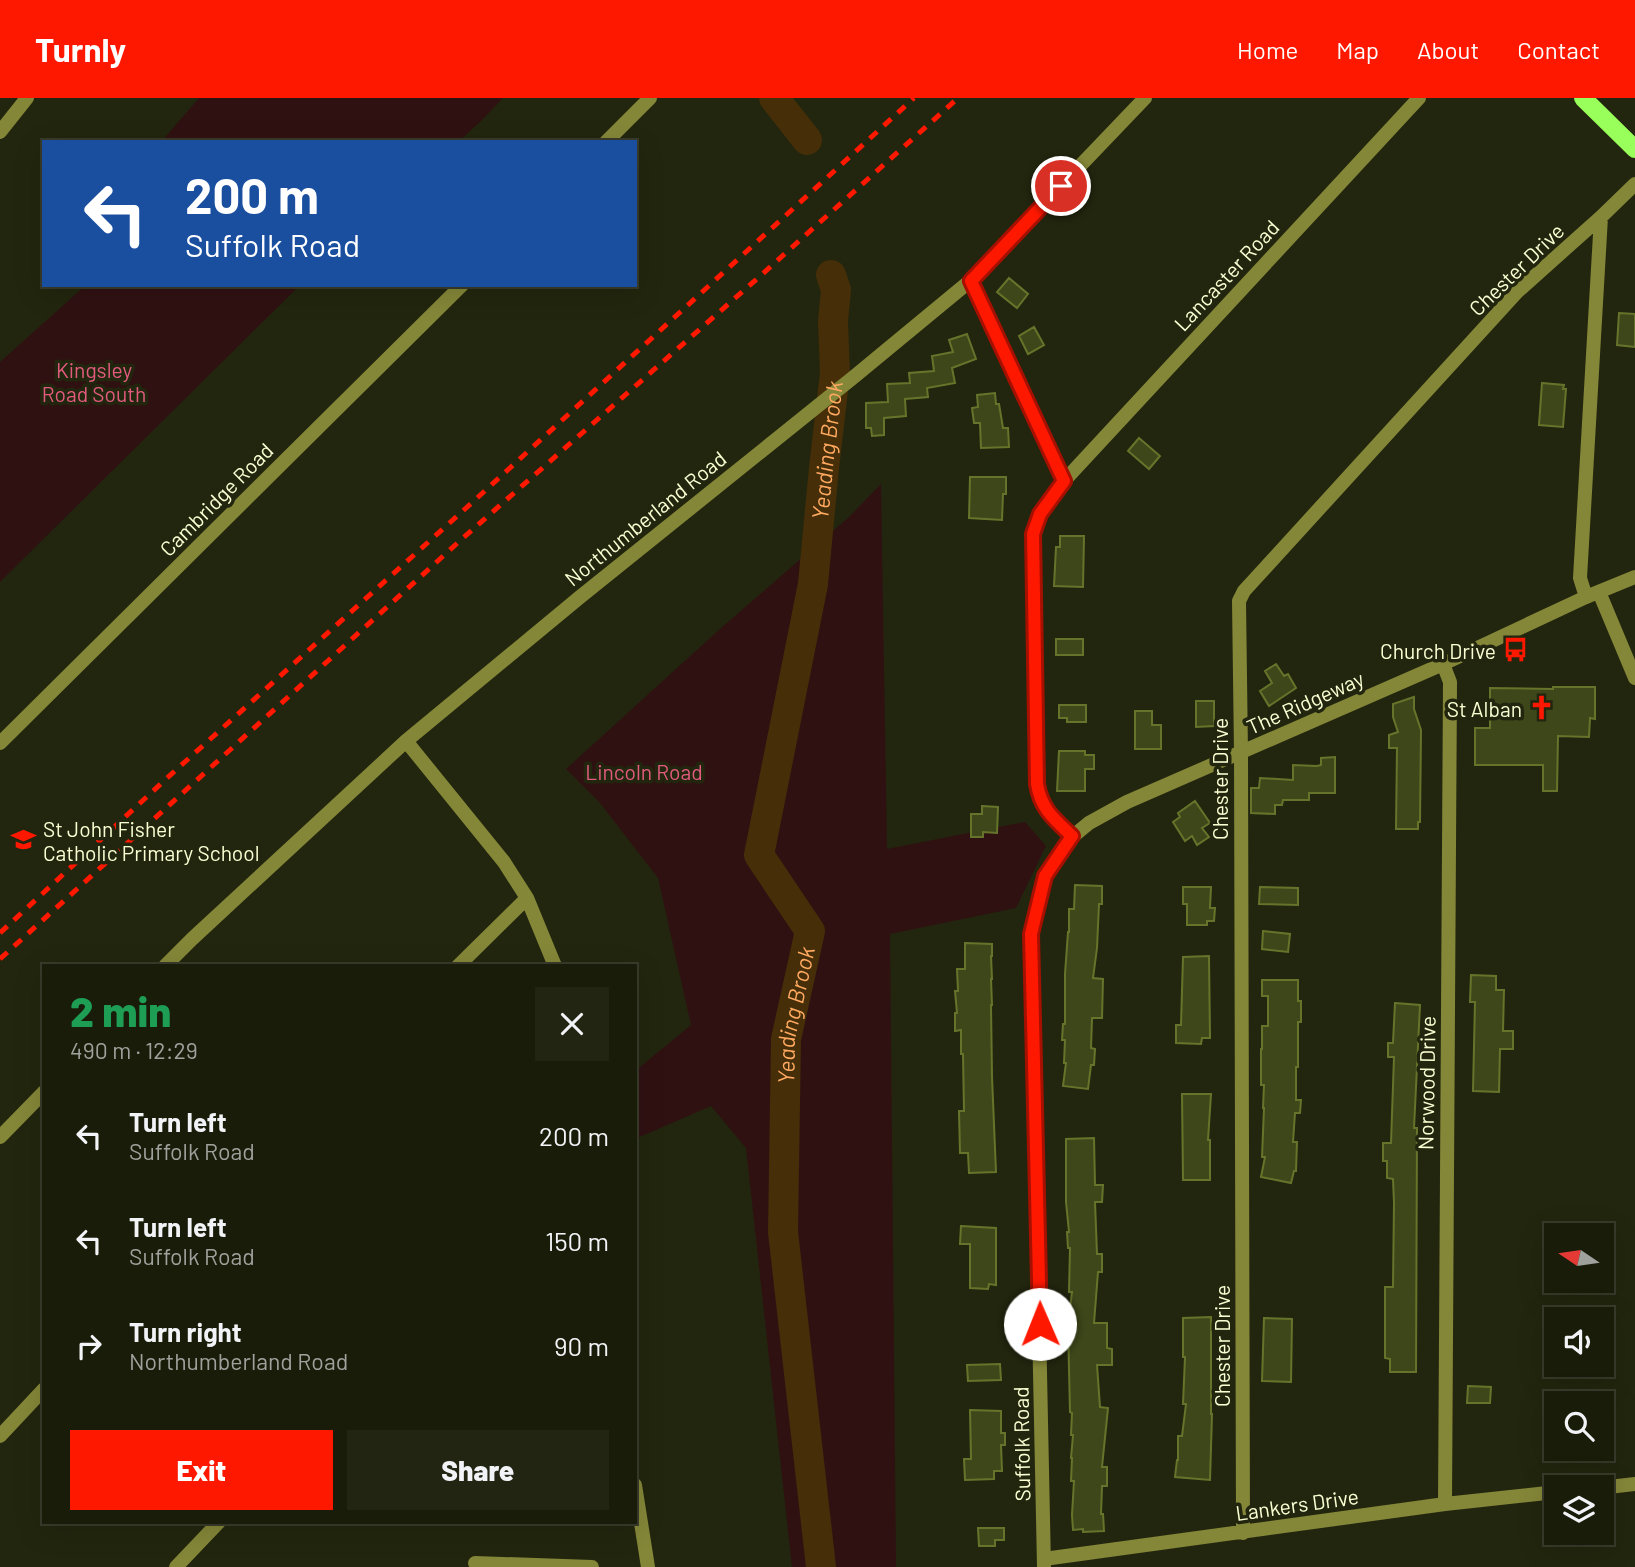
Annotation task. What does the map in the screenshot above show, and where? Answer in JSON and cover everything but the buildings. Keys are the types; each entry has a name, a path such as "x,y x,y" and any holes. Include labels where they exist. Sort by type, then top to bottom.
{"main road":[{"path":"1583,98 1635,149"}],"street":[{"path":"608,140 650,98"},
{"name":"Northumberland Road","path":"167,964 406,741 971,281 1146,98"},
{"name":"Lancaster Road","path":"1064,481 1419,98"},
{"path":"0,132 23,100"},
{"name":"Chester Drive","path":"1243,1533 1239,601 1244,591 1517,292 1635,184"},
{"path":"1601,217 1580,578 1593,595 1635,678"},
{"path":"971,281 1064,481 1040,514 1033,534 1037,784 1039,799 1046,810 1072,836"},
{"name":"Cambridge Road","path":"0,743 459,287"},
{"name":"The Ridgeway","path":"1072,836 1089,823 1127,802 1635,577"},
{"name":"Norwood Drive","path":"1443,664 1450,682 1446,1504"},
{"path":"406,741 504,862 527,898 554,964"},
{"name":"Suffolk Road","path":"1044,1563 1031,934 1045,876 1072,836"},
{"path":"460,964 527,898"},
{"path":"0,1137 42,1093"},
{"path":"0,1436 42,1391"},
{"path":"1614,1486 1635,1484"},
{"name":"Lankers Drive","path":"1044,1563 1446,1504 1544,1493"},
{"path":"637,1498 648,1567"},
{"path":"176,1567 217,1524"},
{"path":"475,1563 592,1567"}],"green space":[{"path":"199,98 503,98 460,140 163,140"},
{"name":"Kingsley Road South","path":"84,287 298,287 0,582 0,362"},
{"name":"Lincoln Road","path":"881,484 887,849 1025,822 1046,846 1016,908 890,934 896,1567 792,1567 746,1148 711,1106 637,1138 637,1069 691,1025 658,878 600,803 566,769 721,628 849,517"}],"waterway":[{"name":"Yeading Brook","path":"774,98 807,140"},
{"name":"Yeading Brook","path":"821,1567 783,1232 786,1039 810,931 759,855 813,584 835,373 833,321 836,290 831,275"}],"railway":[{"path":"0,933 914,98"},
{"path":"0,959 463,538 958,98"}],"place":[{"name":"Church Drive","path":"1516,650"},
{"name":"St Alban","path":"1542,708"},
{"name":"St John Fisher Catholic Primary School","path":"23,840"}],"route":[{"path":"1040,1324 1031,934 1045,876 1072,836 1046,810 1039,799 1037,784 1033,534 1040,514 1064,481 971,281 1061,186"}]}
